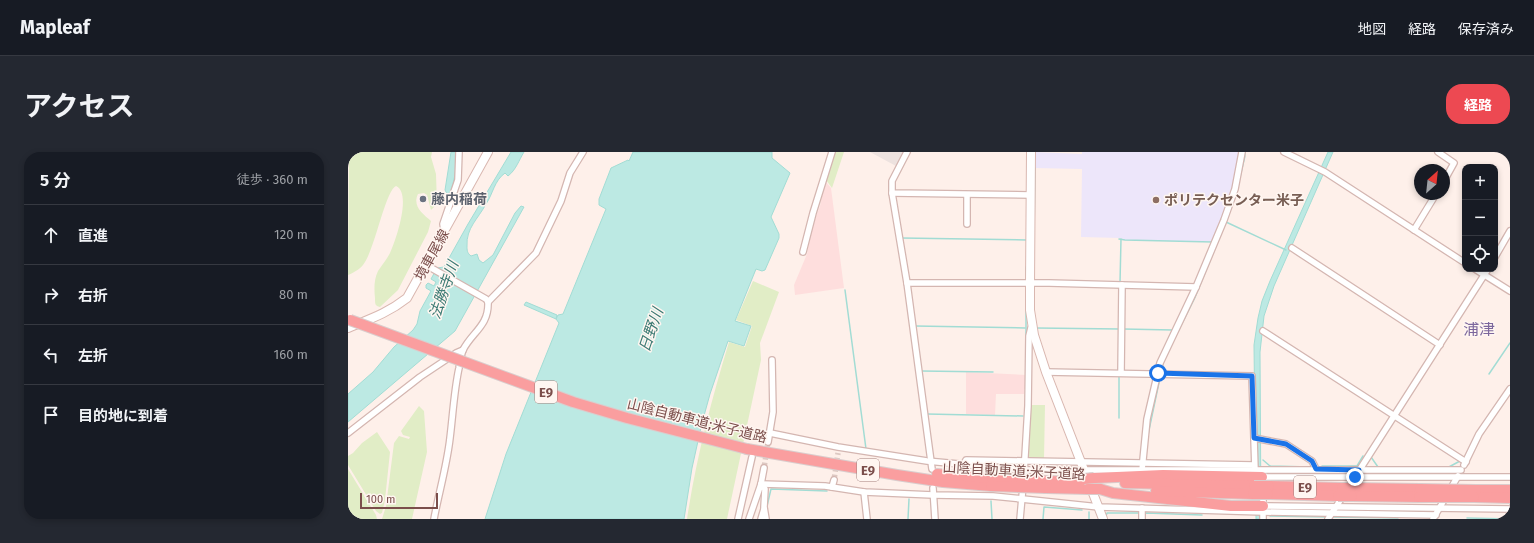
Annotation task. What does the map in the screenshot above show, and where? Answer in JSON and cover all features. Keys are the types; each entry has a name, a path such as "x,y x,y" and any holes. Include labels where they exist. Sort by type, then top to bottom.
{"highway":[{"name":"山陰自動車道;米子道路","path":"349,320 574,399 628,416 749,450 991,482 1050,483 1087,476 1254,490 1475,494 1510,498"},
{"path":"1087,476 1163,475 1258,470"},
{"path":"1087,476 1113,494 1263,509"},
{"name":"山陰自動車道;米子道路","path":"1475,494 1510,490"}],"street":[{"path":"444,232 443,224 458,180 459,152"},
{"name":"境車尾線","path":"349,320 378,317 394,308 407,298 429,267 444,232 488,152"},
{"path":"487,300 536,253 561,200 570,173 583,152"},
{"path":"803,252 832,152"},
{"path":"907,152 892,181 892,193 907,283 929,461 932,469"},
{"path":"1031,152 1030,284 1032,326 1036,345 1103,519"},
{"path":"1142,466 1147,419 1162,357 1178,328 1226,215 1235,189 1242,152"},
{"path":"1284,152 1325,172 1462,260"},
{"path":"1438,152 1454,163 1450,170"},
{"path":"892,193 1031,195"},
{"path":"967,195 967,224"},
{"path":"1414,230 1432,200"},
{"path":"1498,252 1510,231"},
{"path":"1292,248 1440,345"},
{"path":"429,267 487,300"},
{"path":"1480,272 1510,291"},
{"path":"1328,519 1486,272"},
{"path":"907,283 1196,287"},
{"path":"1121,373 1122,285"},
{"path":"434,519 450,439 455,385 463,350 482,326 488,313 487,300"},
{"path":"1020,519 1028,406 1029,336 1032,326"},
{"path":"1263,331 1466,462"},
{"path":"348,433 420,376 463,350"},
{"path":"768,442 774,412 772,360"},
{"path":"1046,372 1252,376 1254,438 1263,519"},
{"path":"1263,509 1403,517 1434,517 1458,478 1479,434 1510,389"},
{"path":"770,433 838,450 929,461 1087,476 1142,466 1258,470 1355,477 1510,477"},
{"path":"1254,438 1286,444 1312,461 1316,469"},
{"path":"738,519 749,450"},
{"path":"964,464 966,460 1025,461 1087,476 1142,466"},
{"path":"749,519 761,484 764,468"},
{"path":"1258,470 1461,470"},
{"path":"832,487 834,480"},
{"path":"761,484 832,487 864,492 993,496 1099,507 1142,508 1254,515 1263,509 1336,507 1510,509"},
{"path":"761,484 765,489 764,507 761,519"},
{"path":"933,488 935,519"},
{"path":"864,492 867,519"},
{"path":"764,507 766,519"},
{"path":"1142,508 1142,519"}],"shaded area":[{"path":"870,152 903,152 896,166"},
{"name":"ポリテクセンター米子","path":"1035,152 1082,154 1082,152 1241,152 1234,185 1214,242 1125,240 1120,238 1081,237 1082,169 1034,168"},
{"path":"825,181 831,188 844,288 795,295 794,285 807,254 812,227 820,206"},
{"path":"966,372 1026,375 1026,389 1024,389 1024,394 996,394 995,415 966,414"}],"green space":[{"path":"349,152 432,152 431,157 436,174 437,204 431,210 427,195 424,193 418,194 416,202 419,209 431,221 428,232 398,290 380,307 375,303 374,288 376,277 378,271 390,253 396,238 403,207 403,198 401,190 396,186 388,198 367,258 360,268 348,275"},
{"path":"835,152 844,152 832,188 826,180"},
{"path":"753,281 779,292 760,343 761,360 727,519 687,519 705,430 729,342 745,347 752,326 736,320"},
{"path":"1030,405 1045,405 1044,460 1027,460"},
{"path":"419,406 424,411 427,452 412,519 382,519 386,506 394,443 399,436 409,439 410,437 403,435 401,431"},
{"path":"377,432 390,452 385,500 382,513 380,514 376,511 348,465 348,456"},
{"path":"348,469 376,515 377,519 348,519"}],"water":[{"path":"451,152 456,152 456,164 453,184 446,199 447,194 445,190"},
{"name":"法勝寺川","path":"511,152 524,152 511,174 508,176 505,173 498,180 483,209 470,229 467,240 467,249 469,254 471,256 477,254 479,260 483,263 493,255 515,213 521,206 524,207 455,331 348,422 348,394 373,372 394,347 413,330 417,324 420,311 431,291 426,288 426,285 428,283 434,286 436,282 431,279 437,268 444,267"},
{"name":"日野川","path":"633,152 772,152 772,158 790,173 771,217 779,234 779,238 765,270 762,271 756,269 735,321 751,326 744,346 728,341 710,394 692,468 684,519 485,519 506,454 559,323 556,319 558,315 563,314 606,209 599,205 599,199 611,168 628,160 629,161"},
{"path":"1244,152 1245,157 1237,191 1225,225 1195,298 1164,360 1148,436 1149,420 1160,367 1224,224"},
{"path":"1328,152 1333,152 1274,286 1264,316 1260,352 1261,519 1256,519 1254,345 1258,318 1262,301 1270,281"},
{"path":"526,302 557,315 556,319 524,305"}],"waterway":[{"path":"1034,235 1035,168"},
{"path":"1226,222 1286,250"},
{"path":"901,238 1027,240"},
{"path":"1119,239 1213,242"},
{"path":"1120,283 1121,239"},
{"path":"1026,267 1026,281"},
{"path":"1178,284 1194,284"},
{"path":"1026,287 1026,349"},
{"path":"845,290 866,449"},
{"path":"915,326 1025,328"},
{"path":"1036,328 1120,329"},
{"path":"1123,329 1173,330"},
{"path":"1489,374 1510,343"},
{"path":"1026,365 1026,371"},
{"path":"921,371 993,372"},
{"path":"1119,376 1119,418"},
{"path":"927,414 1023,416"},
{"path":"1322,466 1357,466 1363,456"},
{"path":"1371,457 1378,467 1421,467"},
{"path":"1263,460 1270,466 1310,467"},
{"path":"1447,468 1460,461 1459,460"},
{"path":"767,506 771,489 827,491"},
{"path":"908,519 909,499"},
{"path":"991,501 992,519"},
{"path":"1043,519 1044,507 1082,510"},
{"path":"1089,512 1089,519"},
{"path":"1106,516 1107,513 1140,513"},
{"path":"1144,515 1146,513 1202,515"},
{"path":"1270,516 1327,517"},
{"path":"1332,517 1398,518"},
{"path":"1467,518 1510,519"}],"tunnel":[{"path":"764,468 768,442"},
{"path":"834,480 838,453"}],"place":[{"name":"藤内稲荷","path":"423,199"},
{"name":"ポリテクセンター米子","path":"1156,200"}],"district":[{"name":"浦津","path":"1479,329"}],"route":[{"path":"1158,373 1252,376 1254,438 1284,442 1312,461 1315,464 1316,469 1359,470 1355,477"}]}
